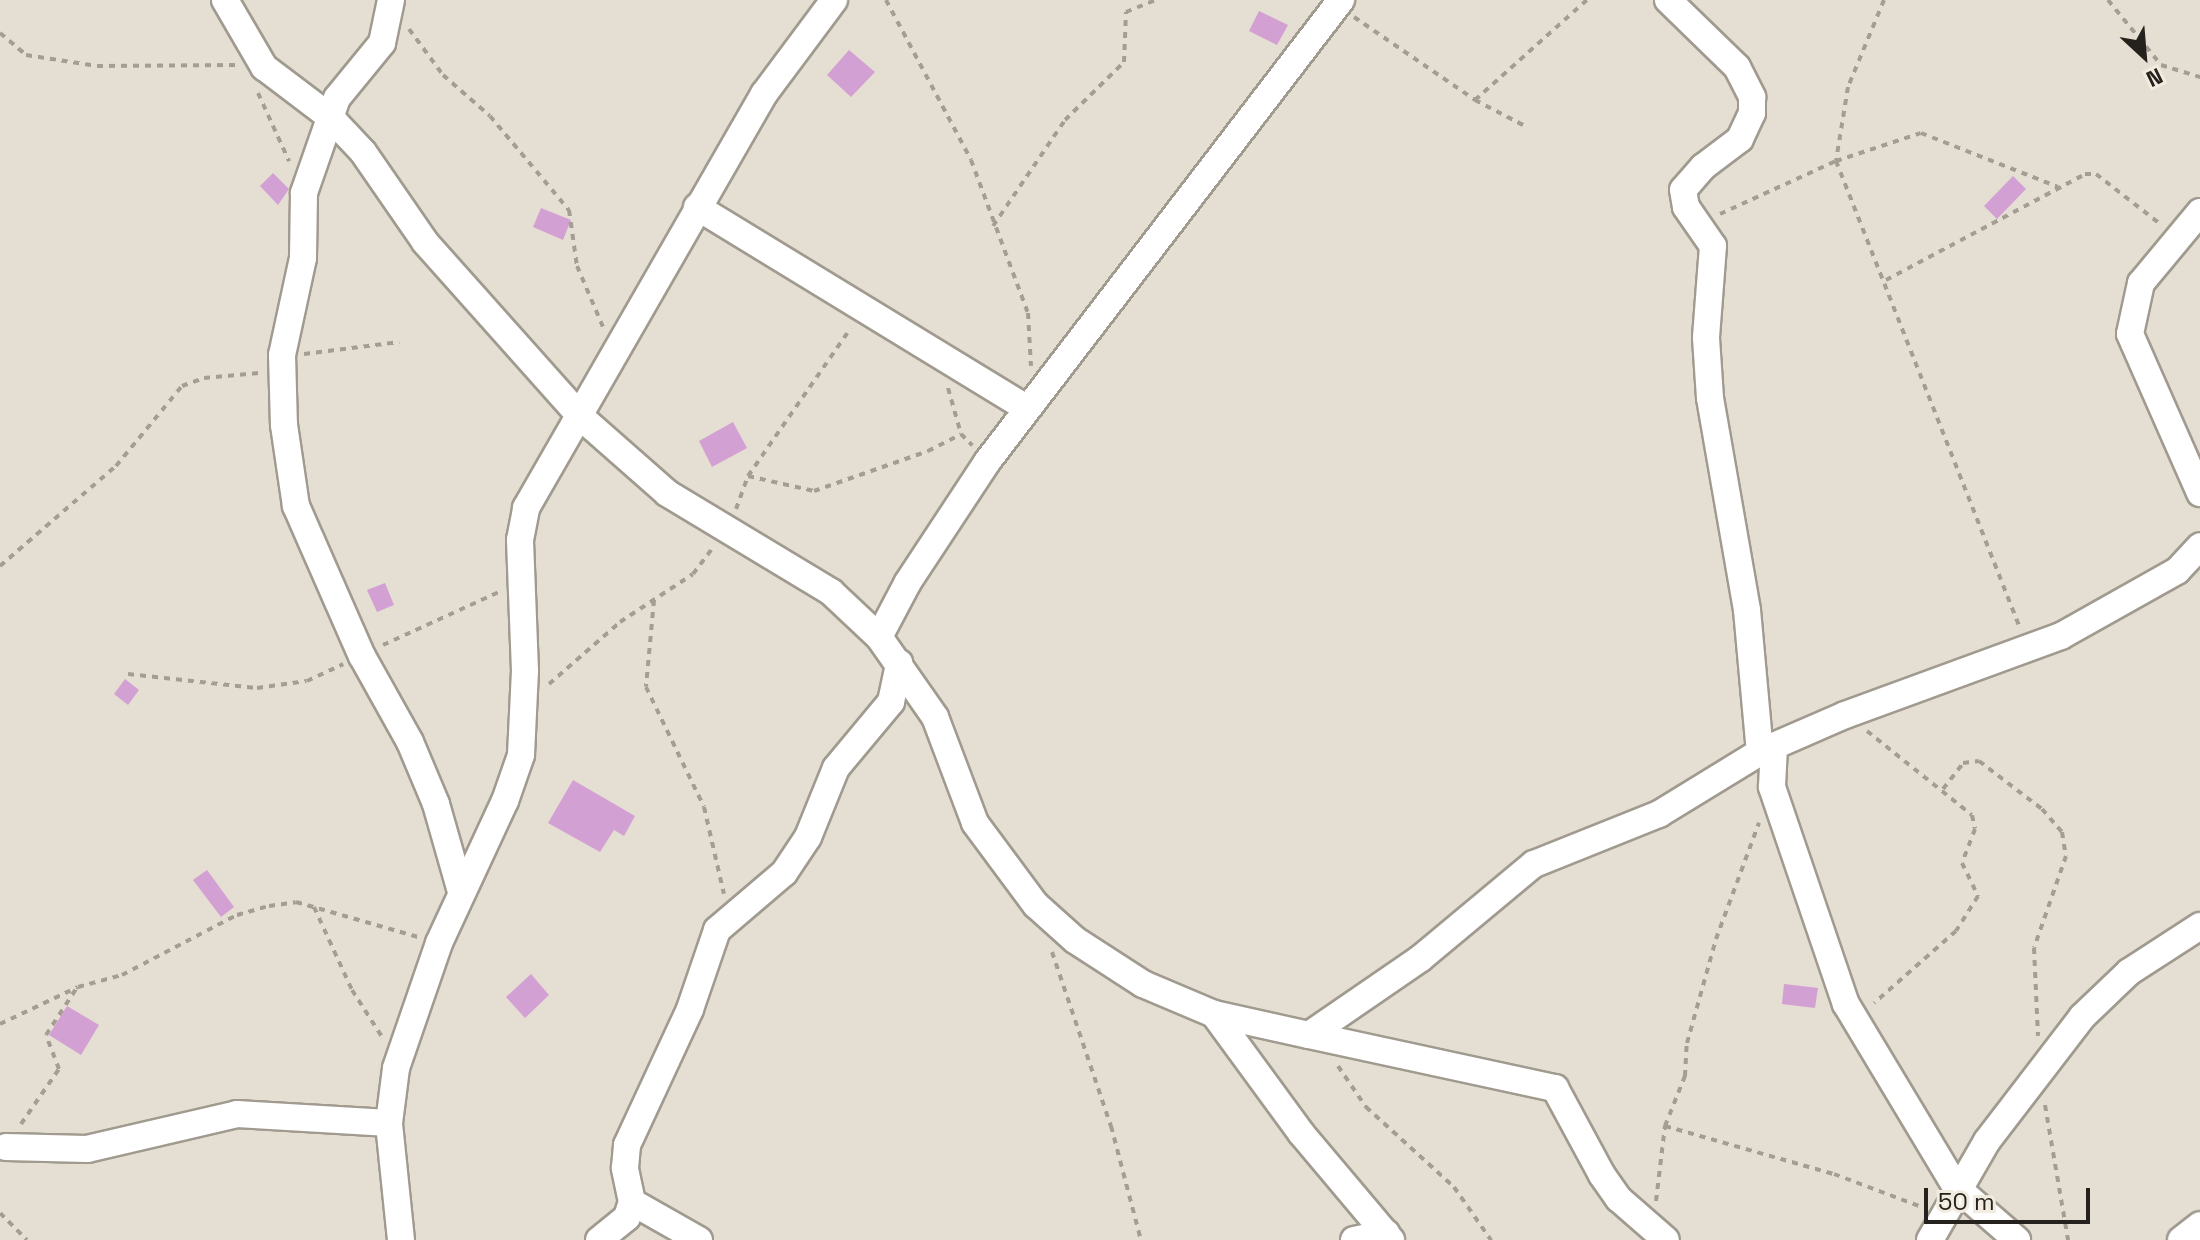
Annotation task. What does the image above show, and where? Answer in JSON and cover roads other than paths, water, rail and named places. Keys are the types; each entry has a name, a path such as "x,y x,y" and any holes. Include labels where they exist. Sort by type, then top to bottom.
{"street":[{"path":"225,0 254,66 330,117 363,152 425,242 582,418 667,493 728,527 831,592 879,637 935,717 975,823 1036,905 1075,940 1143,984 1214,1014 1555,1088 1602,1175 1619,1199 1660,1233"},
{"path":"1668,0 1737,67 1752,97 1740,139 1703,167 1683,190 1686,207 1713,246 1706,338 1710,398 1747,610 1772,787 1832,969 1872,1052 1956,1187 2017,1240"},
{"path":"391,2 382,43 342,90 304,193 303,258 282,362 296,506 362,656 419,763 461,892"},
{"path":"401,1240 389,1123 396,1068 439,943 505,801 521,755 525,671 519,584 526,508 582,418 697,207 764,94 830,3"},
{"path":"879,637 908,582 987,462 1123,279 1226,156 1338,3"},
{"path":"697,207 1029,405"},
{"path":"2200,212 2176,235 2141,283 2130,334 2200,493"},
{"path":"1315,1036 1421,958 1534,864 1659,814 1767,750 1845,715 2030,646 2127,602 2177,571 2200,546"},
{"path":"599,1240 627,1217 632,1202 625,1168 637,1114 690,1009 724,921 784,873 808,837 836,768 891,702 899,663"},
{"path":"1930,1240 1956,1187 2104,993 2200,926"},
{"path":"1214,1014 1301,1133 1389,1237"},
{"path":"6,1147 87,1149 237,1114 389,1123"},
{"path":"632,1202 699,1240"},
{"path":"2181,1240 2200,1225"},
{"path":"1354,1240 1389,1237"}]}
